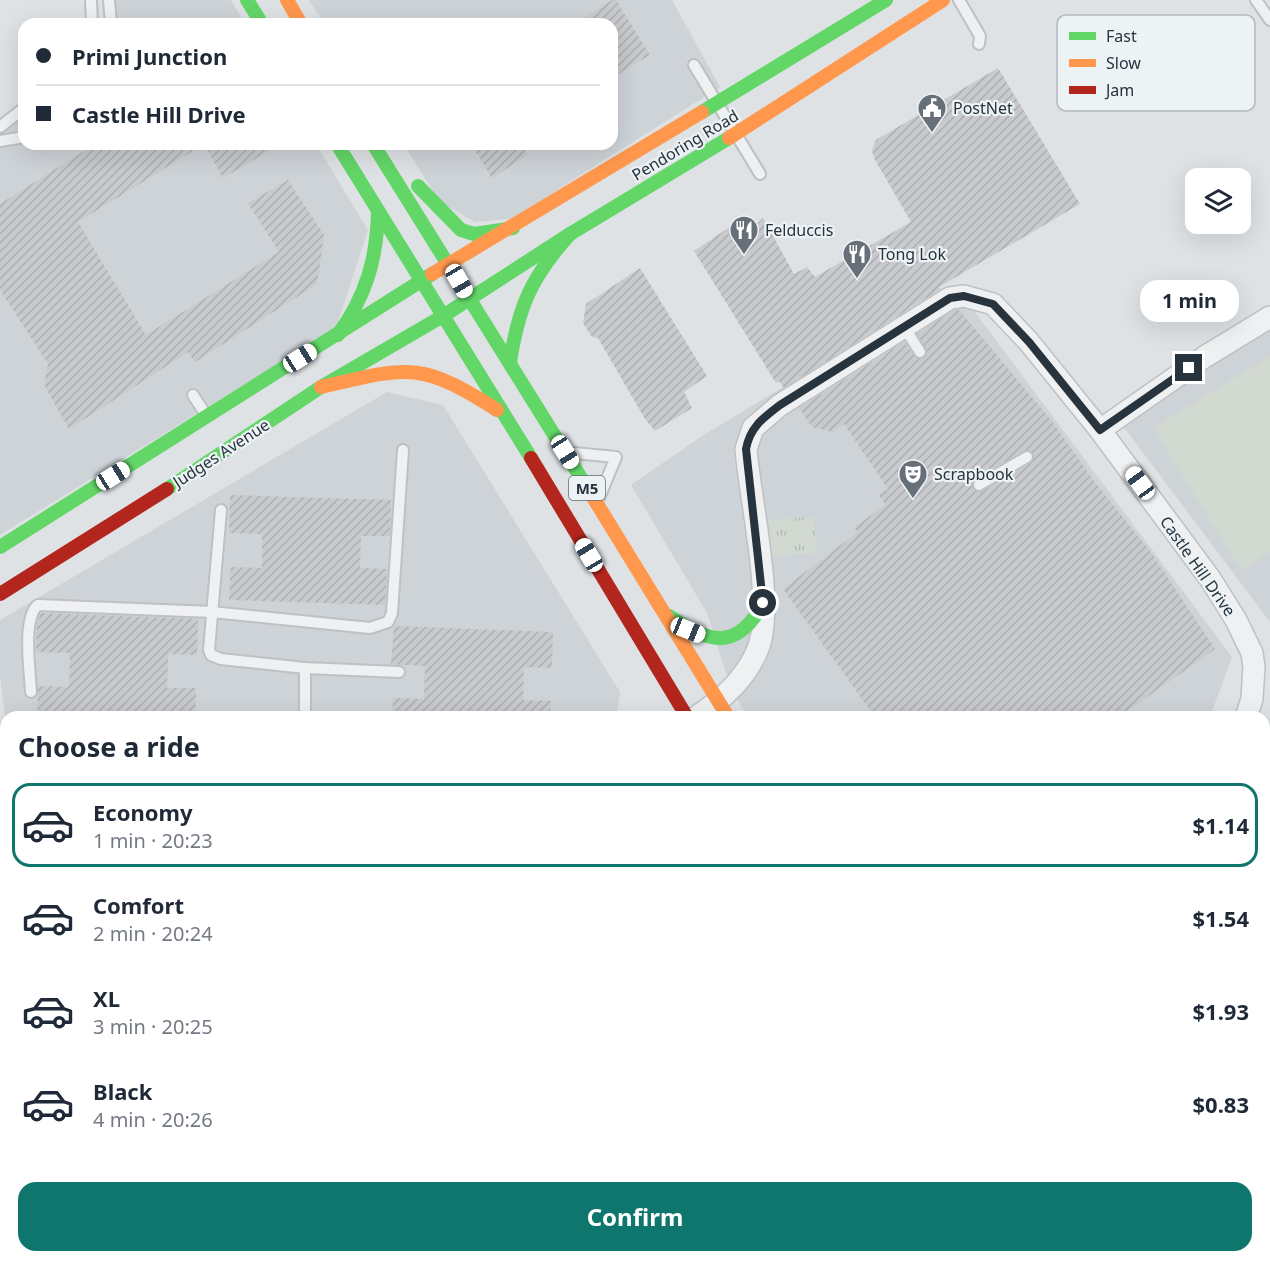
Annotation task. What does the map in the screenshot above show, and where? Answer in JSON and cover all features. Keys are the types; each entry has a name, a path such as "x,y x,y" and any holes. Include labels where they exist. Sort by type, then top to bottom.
{"main road":[{"path":"247,0 258,18"},
{"path":"287,0 298,18"},
{"name":"Pendoring Road","path":"422,280 513,228 886,0"},
{"name":"Pendoring Road","path":"443,316 570,234 735,134 943,0"},
{"name":"M5","path":"341,150 506,416 683,711"},
{"name":"M5","path":"377,150 450,263 724,709"},
{"path":"379,150 412,178 440,211 460,230 474,234 513,228"},
{"path":"338,335 355,312 370,281 376,253 378,211"},
{"path":"510,363 515,322 522,299 544,262 570,234"},
{"path":"0,547 422,280"},
{"name":"Judges Avenue","path":"0,594 133,511 321,387 443,316"},
{"path":"321,387 382,375 410,371 424,372 462,387 506,416"},
{"path":"665,613 688,630 706,638 730,637 749,627 763,603"}],"street":[{"name":"Castle Hill Drive","path":"724,709 758,647 764,625 746,449 750,432 757,423 780,405 950,298 964,296 993,304 1029,342 1100,430 1211,580 1236,620 1252,652 1254,667 1252,699 1248,711"},
{"path":"1100,430 1206,356 1270,317"}],"lane":[{"path":"91,0 92,18"},
{"path":"959,0 980,36 979,44"},
{"path":"1256,0 1270,20"},
{"path":"108,1 110,18"},
{"path":"694,65 760,174"},
{"path":"0,127 18,113"},
{"path":"0,141 18,138"},
{"path":"904,327 920,352"},
{"path":"193,395 207,417"},
{"path":"31,692 29,623 31,610 38,605 212,612 370,628 388,622 392,613 403,450"},
{"path":"565,452 616,458 597,503"},
{"path":"979,485 1027,457"},
{"path":"221,510 209,650 211,655 221,659 305,668 399,672"},
{"path":"305,668 305,711"}],"shaded area":[{"path":"111,0 231,0 242,18 110,18"},
{"path":"309,0 672,0 720,87 511,219 475,222 440,202 407,150 618,150 618,18 320,18"},
{"path":"18,116 18,150 320,150 368,230 336,328 0,535 0,132"},
{"path":"957,288 1232,657 1212,711 744,711 731,689 707,613 631,485 702,436 889,323"},
{"path":"1270,322 1270,622 1117,418"},
{"path":"387,392 443,405 620,692 617,711 4,711 0,676 0,620"}],"green space":[{"path":"1270,356 1270,552 1241,570 1153,428"},
{"path":"814,517 817,553 771,556 768,520"}],"building":[{"path":"612,0 616,0 650,55 618,74 618,18 585,18"},
{"path":"998,68 1080,204 939,287 941,289 784,388 779,381 776,383 694,251 743,218 751,229 763,218 794,274 807,267 815,277 911,222 874,158 872,150 876,140"},
{"path":"86,150 194,150 78,222 146,335 279,252 248,203 288,180 324,235 317,284 195,362 188,352 69,429 44,385 48,364 0,290 0,204"},
{"path":"207,150 271,150 223,178"},
{"path":"475,150 525,150 528,155 492,178"},
{"path":"640,268 707,376 684,392 692,408 655,431 645,419 598,338 592,337 583,323 586,304"},
{"path":"954,310 959,310 1051,420 1094,481 1152,554 1215,649 1127,711 871,711 783,589 858,532 854,527 886,505 879,495 888,489 844,424 832,432 812,427 799,408 904,342 916,358 924,358 927,351 917,334","holes":["1030,450 1034,456 1031,463 983,491 973,489 972,484 975,479 1023,451"]},
{"path":"230,495 391,500 390,536 361,536 360,568 387,569 385,605 229,600 231,567 262,568 262,534 229,533"},
{"path":"41,613 198,619 197,655 168,654 167,688 196,688 195,711 37,711 38,686 69,687 70,653 36,652 37,623"},
{"path":"394,626 553,632 552,668 524,667 523,700 551,701 550,711 392,711 393,698 424,699 425,666 391,664"}],"traffic: fast":[{"path":"247,0 258,18"},
{"path":"702,112 886,0"},
{"path":"167,489 321,387 443,316 570,234 729,138"},
{"path":"341,150 531,458"},
{"path":"377,150 591,494"},
{"path":"418,186 461,230 474,234 513,228"},
{"path":"338,335 356,306 368,276 375,245 378,211"},
{"path":"510,363 517,325 529,293 546,264 570,234"},
{"path":"0,547 432,274"},
{"path":"669,616 697,633 722,638 733,636 743,629 763,603"}],"traffic: slow":[{"path":"287,0 298,18"},
{"path":"729,138 943,0"},
{"path":"432,274 702,112"},
{"path":"321,387 374,375 412,372 430,375 449,382 497,410"},
{"path":"591,494 724,711"}],"traffic: jam":[{"path":"531,458 683,711"},
{"path":"0,594 167,489"}],"place":[{"name":"PostNet","path":"932,134"},
{"name":"Felduccis","path":"744,256"},
{"name":"Tong Lok","path":"857,280"},
{"name":"Scrapbook","path":"913,500"}],"route":[{"path":"763,603 746,449 750,432 757,423 780,405 862,356 950,298 964,296 983,299 993,304 1029,342 1100,430 1189,368"}]}
